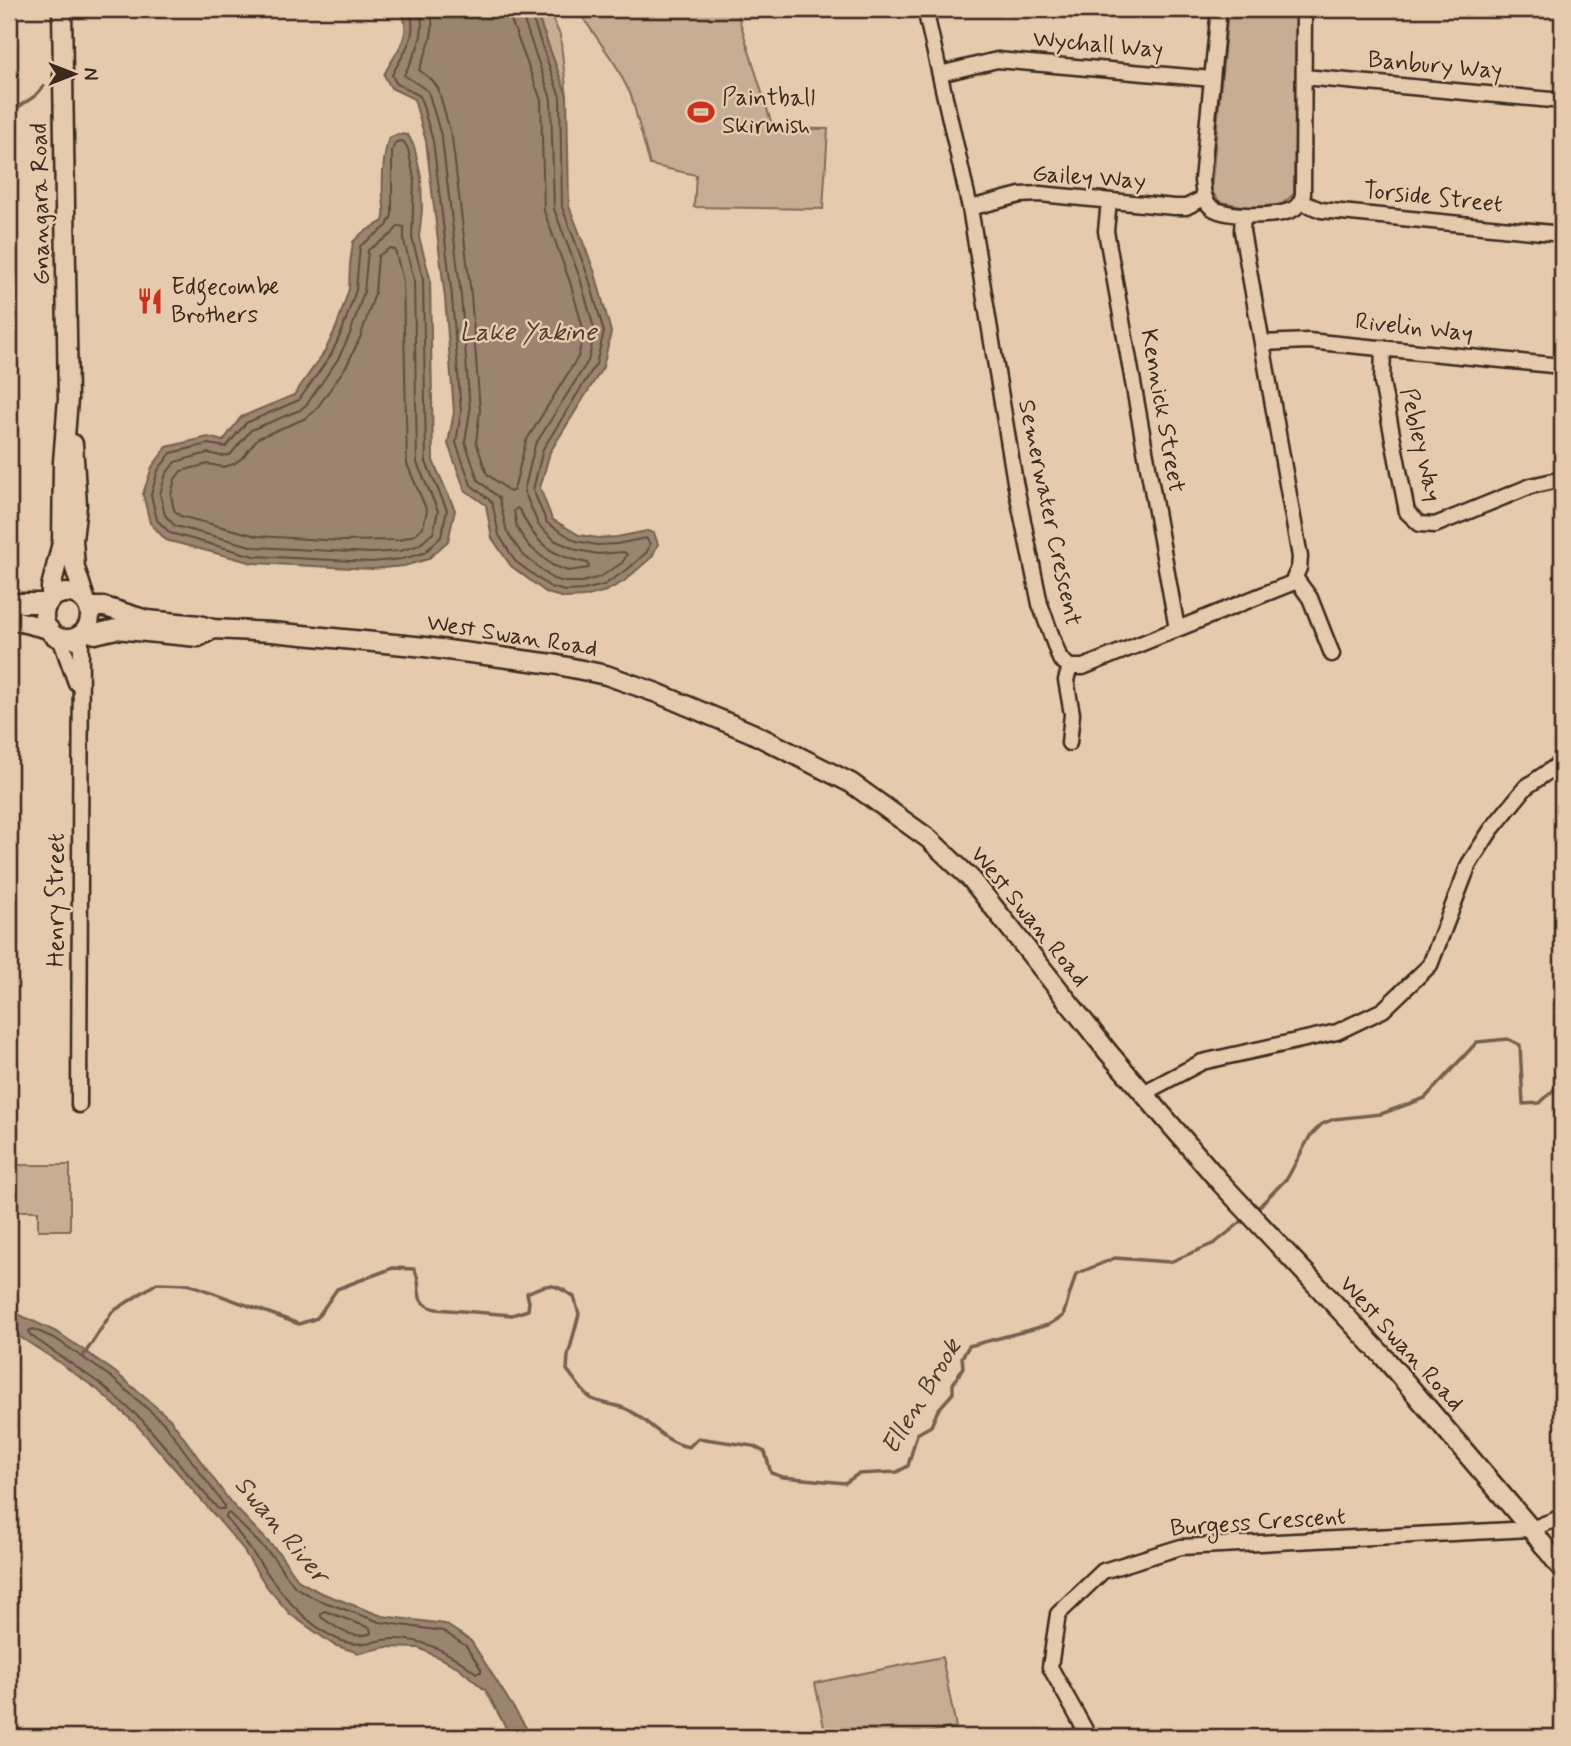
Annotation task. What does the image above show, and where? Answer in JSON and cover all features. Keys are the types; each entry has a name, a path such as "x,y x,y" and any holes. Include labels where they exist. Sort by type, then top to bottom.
{"main road":[{"name":"Gnangara Road","path":"62,9 68,399 77,483 74,553 75,568 88,604"},
{"name":"Gnangara Road","path":"49,601 62,543 63,462 68,399"},
{"path":"9,619 54,634 75,638 83,633 90,620 88,604 73,593 58,594 49,601 44,616 54,634"},
{"path":"9,603 49,601"},
{"name":"West Swan Road","path":"88,604 147,620 213,629 324,636 553,664 619,679 751,733 850,783 929,839 972,880 1033,960 1220,1182 1383,1356 1562,1569"},
{"name":"West Swan Road","path":"83,633 95,634 116,629 198,638 213,629"}],"street":[{"name":"Semerwater Crescent","path":"925,9 970,208 1016,482 1040,604 1059,659 1070,667"},
{"path":"1219,9 1202,180 1204,198 1217,211 1243,215 1280,213 1293,210 1301,202 1304,9"},
{"name":"Wychall Way","path":"940,74 997,60 1212,79"},
{"name":"Banbury Way","path":"1304,77 1562,101"},
{"name":"Gailey Way","path":"970,208 1020,195 1040,194 1174,207 1186,207 1204,198"},
{"name":"Kennick Street","path":"1110,201 1107,230 1177,629"},
{"name":"Torside Street","path":"1301,202 1321,210 1562,234"},
{"path":"1069,743 1072,714 1066,680 1070,667 1083,667 1292,583 1296,579 1300,556 1242,230 1243,215"},
{"name":"Rivelin Way","path":"1262,343 1308,341 1562,366"},
{"name":"Pebley Way","path":"1382,348 1382,382 1407,512 1420,524 1435,525 1531,486 1562,478"},
{"path":"1296,579 1310,598 1332,654"},
{"name":"Henry Street","path":"79,1105 79,694 83,633"},
{"name":"Henry Street","path":"54,634 79,694"},
{"path":"1145,1094 1202,1062 1337,1032 1383,1010 1430,965 1469,864 1491,830 1526,787 1562,762"},
{"name":"Burgess Crescent","path":"1089,1737 1050,1667 1058,1614 1103,1571 1181,1547 1531,1529 1562,1517"}],"shaded area":[{"path":"535,9 548,9 560,35 567,96"},
{"name":"Paintball Skirmish","path":"577,9 736,9 773,128 828,129 823,209 694,207 696,175 650,165 631,95 615,64"},
{"path":"1228,9 1296,9 1294,194 1281,205 1248,207 1220,202 1211,191"},
{"path":"9,1165 70,1165 70,1230 38,1230 38,1211 9,1211"},
{"path":"942,1657 956,1727 908,1737 826,1737 815,1683"}],"water":[{"name":"Lake Yakine","path":"401,9 535,9 567,96 569,206 595,273 611,332 603,367 550,452 540,488 552,519 579,535 598,538 647,531 654,533 658,544 652,557 623,582 606,591 584,597 565,598 547,593 511,566 492,538 486,505 465,490 448,444 454,412 445,298 426,141 414,99 391,88 384,75 404,37"},
{"path":"398,134 408,135 414,146 421,177 419,237 430,278 433,461 455,510 448,541 428,559 404,566 372,569 253,563 166,540 150,523 143,494 152,467 167,447 208,437 223,441 241,417 294,395 325,351 336,328 349,289 353,242 362,233 383,221 385,152 389,138"},
{"name":"Swan River","path":"9,1310 59,1333 115,1372 171,1420 231,1503 279,1553 299,1581 319,1592 382,1616 445,1624 471,1641 532,1737 511,1737 486,1691 458,1667 419,1648 386,1647 359,1653 334,1645 290,1614 267,1587 240,1545 137,1425 98,1390 57,1361 20,1337 9,1335"}],"waterway":[{"path":"9,113 35,96 44,86"},
{"name":"Ellen Brook","path":"1255,1211 1288,1177 1310,1136 1322,1124 1334,1119 1381,1114 1425,1098 1477,1042 1508,1039 1520,1045 1523,1104 1540,1103 1562,1082"},
{"name":"Ellen Brook","path":"84,1355 112,1312 157,1283 189,1284 299,1324 317,1318 337,1289 393,1268 414,1269 420,1298 436,1309 512,1315 528,1310 527,1293 551,1286 574,1297 579,1314 567,1370 589,1397 633,1413 679,1444 689,1447 698,1438 753,1446 765,1452 771,1473 783,1477 845,1483 858,1474 897,1472 908,1466 917,1434 931,1426 938,1410 953,1393 953,1384 963,1367 962,1357 969,1346 1048,1325 1063,1316 1076,1274 1115,1258 1170,1262 1215,1243 1246,1218"}],"place":[{"name":"Paintball Skirmish","path":"701,112"},
{"name":"Edgecombe Brothers","path":"150,301"}]}
